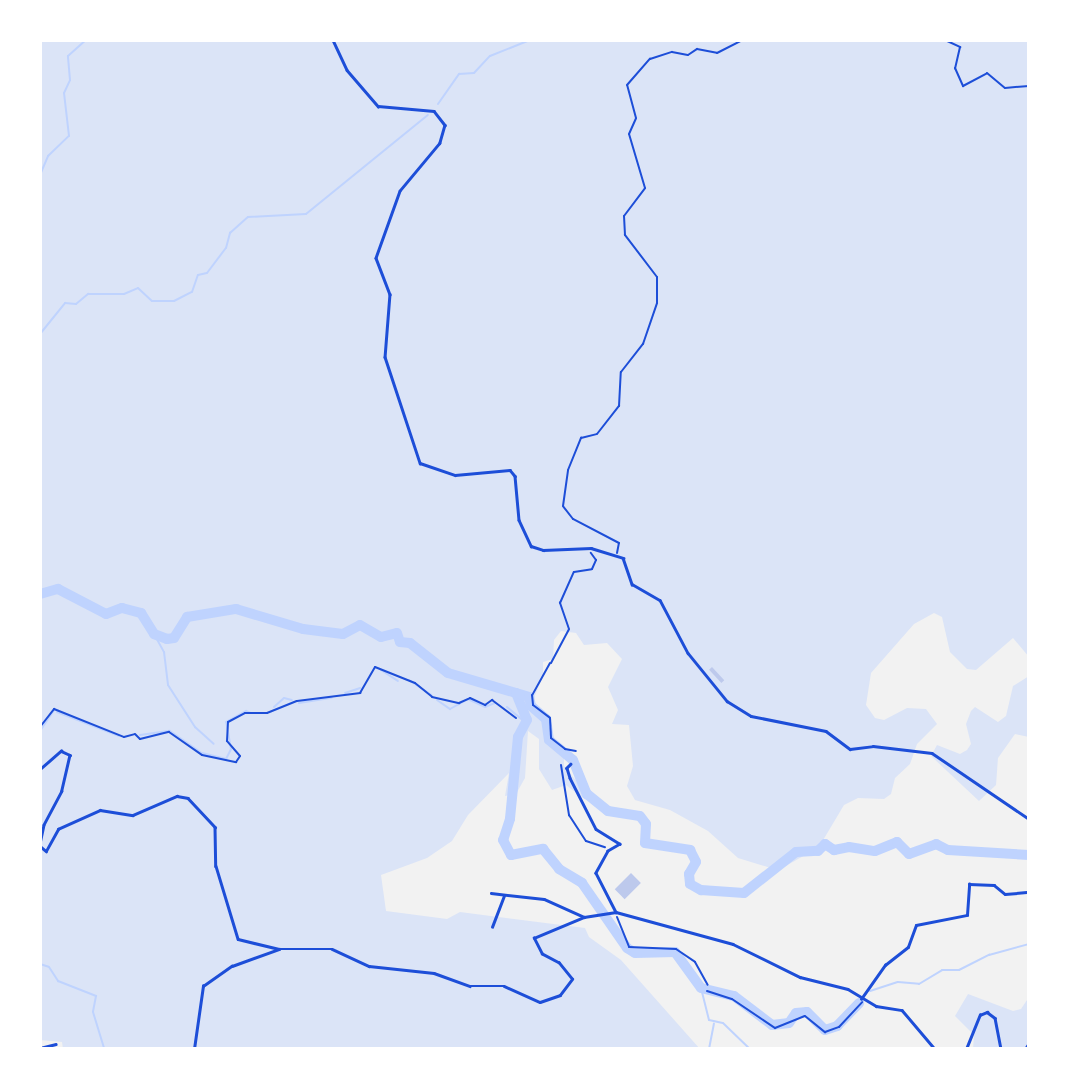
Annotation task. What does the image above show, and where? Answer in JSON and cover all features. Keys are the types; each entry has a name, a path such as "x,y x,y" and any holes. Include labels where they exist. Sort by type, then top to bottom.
{"street":[{"path":"332,40 347,70 378,106 434,111 445,125 440,143 400,191 376,258 390,294 385,358 420,463 455,475 510,470 515,476 519,520 531,546 543,550 590,548 623,558 632,584 660,600 688,653 735,707 770,724 825,731 850,749 915,748 932,754 1029,819"},
{"path":"40,769 61,751 70,755 62,791 44,825 40,845 46,851 58,829 100,810 133,815 177,796 188,798 215,827 218,877 238,939 279,949 332,949 369,966 434,973 470,986 504,986 540,1002 560,995 572,979 559,963 542,954 534,937 584,917 616,912 733,944 800,977 848,989 862,1000 902,1010 935,1049"},
{"path":"571,764 567,768 570,778 596,829 620,844 608,851 596,878 616,912"},
{"path":"862,1000 885,965 908,947 916,925 967,915 969,884 994,885 1005,894 1029,892"},
{"path":"491,894 544,899 584,917"},
{"path":"492,928 505,896"},
{"path":"194,1049 203,986 232,966 279,949"},
{"path":"966,1049 980,1015 987,1012 995,1018 1001,1049"},
{"path":"1025,1049 1029,1043"},
{"path":"40,1048 56,1044"}],"path":[{"path":"617,554 619,544 573,519 563,506 568,470 581,438 597,434 618,406 621,372 643,344 657,303 657,277 625,235 624,216 645,188 629,134 636,118 627,85 650,59 672,52 688,55 697,49 717,53 743,40"},
{"path":"945,40 960,47 955,68 963,86 987,72 1005,88 1029,86"},
{"path":"576,751 565,749 551,738 550,718 533,705 533,695 569,629 560,603 574,572 592,569 596,561 590,548"},
{"path":"40,727 54,709 124,737 135,734 141,739 169,732 201,755 236,762 240,756 227,741 228,722 245,713 267,713 297,701 360,693 375,667 415,683 432,697 459,702 470,698 485,705 492,700 516,718"},
{"path":"561,765 569,814 586,841 608,851"},
{"path":"616,912 618,928 629,947 676,949 695,962 708,985"},
{"path":"707,991 732,999 775,1028 805,1016 825,1032 839,1027 862,1000"}],"shaded area":[{"path":"40,40 1029,40 1029,657 1013,638 976,670 967,669 950,652 942,617 934,613 914,624 871,673 866,705 875,718 884,720 907,708 926,709 937,724 917,744 910,764 895,778 891,794 884,799 858,798 844,805 819,847 784,867 771,868 738,858 708,831 670,810 635,800 627,786 633,766 629,725 612,724 618,710 608,687 622,659 607,643 584,645 576,633 561,631 554,640 553,659 543,662 543,676 531,705 547,715 551,739 564,751 564,766 583,789 583,798 566,785 552,790 539,769 539,739 528,731 525,778 516,794 505,796 509,773 468,815 452,841 427,858 381,875 386,911 447,919 460,912 585,928 589,937 621,960 700,1049 63,1049 62,1042 40,1040"},
{"path":"1029,676 1029,737 1015,734 998,758 996,785 979,801 931,756 937,745 960,754 967,750 971,744 966,724 971,711 975,707 998,722 1006,716 1013,686"},
{"path":"968,994 1013,1011 1021,1009 1029,997 1029,1049 973,1049 974,1035 955,1016"}],"building":[{"path":"712,667 724,680 721,683 709,670"},
{"path":"631,873 641,883 625,899 615,889"}],"waterway":[{"path":"40,175 48,156 69,136 64,93 70,80 68,56 86,40"},
{"path":"438,104 459,74 474,73 490,56 530,40"},
{"path":"40,334 65,303 76,304 88,294 124,294 138,288 152,301 174,301 192,292 198,275 207,273 226,248 230,233 248,217 306,214 428,115"},
{"path":"40,594 58,589 106,614 122,608 141,613 154,634 167,639 174,638 187,617 236,609 303,629 343,634 360,625 381,637 397,633 400,642 410,643 448,673 516,693 527,720 518,737 510,819 503,840 511,855 543,849 559,869 582,883 627,948 635,953 675,952 701,988 734,996 772,1025 789,1023 796,1013 807,1012 825,1030 837,1026 859,1003"},
{"path":"154,634 164,652 168,685 195,727 214,744"},
{"path":"381,670 398,681"},
{"path":"409,680 431,695"},
{"path":"345,693 360,688"},
{"path":"516,693 529,697 531,706 546,719 549,740 573,760 587,794 608,811 640,816 646,824 645,843 690,850 696,862 689,874 690,884 701,890 744,893 796,852 818,851 825,844 834,850 849,847 875,851 897,842 909,854 936,844 948,850 1029,855"},
{"path":"274,707 284,698 292,700"},
{"path":"299,703 332,698"},
{"path":"437,700 450,709 468,699 485,707 495,703"},
{"path":"507,707 525,722"},
{"path":"40,731 54,710"},
{"path":"140,735 170,731 202,753 226,759 231,749 226,722 246,711 251,713"},
{"path":"57,712 119,736"},
{"path":"870,991 898,982 919,984 942,970 959,970 989,955 1029,944"},
{"path":"40,964 49,967 58,981 96,996 93,1012 104,1049"},
{"path":"701,988 709,1020 723,1023 750,1049"},
{"path":"709,1049 714,1023"}]}
